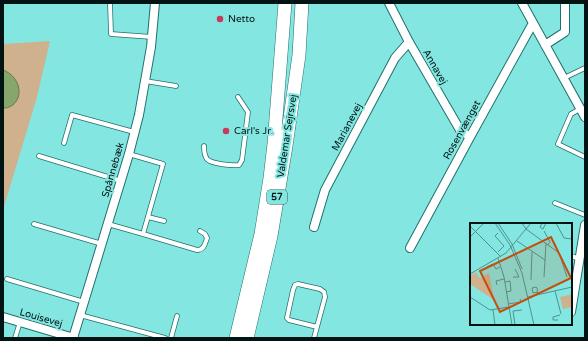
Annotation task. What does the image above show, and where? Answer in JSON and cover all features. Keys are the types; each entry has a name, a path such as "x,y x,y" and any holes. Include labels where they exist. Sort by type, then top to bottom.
{"main road":[{"name":"Valdemar Sejrsvej","path":"236,338 261,234 270,178 285,3"},
{"name":"Valdemar Sejrsvej","path":"248,338 271,236 286,146 299,55 302,3"}],"street":[{"name":"Spånnebæk","path":"74,338 129,154 145,81 152,37 155,3"},
{"name":"Annavej","path":"389,3 409,42 460,130 470,137"},
{"path":"522,3 585,117"},
{"path":"545,45 565,32 565,3"},
{"name":"Rosenvænget","path":"410,248 533,23"},
{"name":"Marianevej","path":"314,227 325,190 395,58 409,42"},
{"path":"572,301 585,225"},
{"name":"Louisevej","path":"3,317 74,338"}],"lane":[{"path":"110,3 110,34 152,37"},
{"path":"564,79 585,68"},
{"path":"145,81 176,86"},
{"path":"204,146 204,153 207,160 235,166 239,165 242,160 248,112 238,97"},
{"path":"580,109 571,114 558,144 585,157"},
{"path":"64,143 72,115 134,132"},
{"path":"129,154 163,164 143,234"},
{"path":"39,156 120,181"},
{"path":"556,203 585,215"},
{"path":"148,217 164,221"},
{"path":"34,224 102,244"},
{"path":"108,224 196,250 201,250 204,248 206,238 200,231"},
{"path":"572,256 580,259"},
{"path":"6,279 84,302"},
{"path":"314,338 317,327 324,297 324,292 320,289 298,284 295,285 287,318 289,320 317,327"},
{"path":"80,315 165,338"},
{"path":"171,338 177,316"},
{"path":"20,322 16,337 21,338"}],"shaded area":[{"path":"50,41 37,97 3,210 3,44"},
{"path":"3,70 14,77 19,89 18,98 13,105 8,108 3,108"}],"place":[{"name":"Netto","path":"220,19"},
{"name":"Carl's Jr.","path":"226,131"}]}
